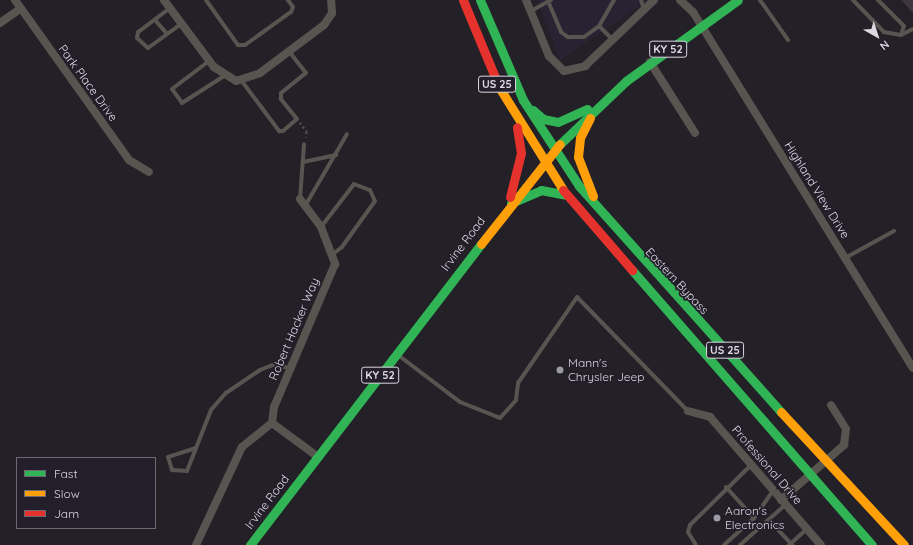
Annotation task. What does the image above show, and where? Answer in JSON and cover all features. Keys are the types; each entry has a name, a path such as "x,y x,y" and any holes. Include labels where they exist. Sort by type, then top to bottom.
{"main road":[{"name":"US 25","path":"463,0 513,113 542,162 566,196 872,545"},
{"name":"Eastern Bypass","path":"480,0 523,100 553,150 606,220 904,545"},
{"name":"Irvine Road","path":"250,545 508,204 542,162 601,102 650,62 738,0"},
{"path":"523,100 543,119 558,122 601,102"},
{"path":"601,102 583,129 578,157 583,176 606,220"},
{"path":"508,204 521,153 513,113"},
{"path":"508,204 541,190 566,196"}],"street":[{"name":"Park Place Drive","path":"15,0 129,160 150,172"},
{"path":"164,0 209,61 224,76 242,80 289,52 329,20 331,0"},
{"path":"526,0 549,56 564,71 585,66 654,0"},
{"name":"Highland View Drive","path":"680,0 701,26 913,368"},
{"path":"0,23 20,9"},
{"path":"650,62 695,133"},
{"name":"Robert Hacker Way","path":"272,423 274,407 335,264 333,254 321,226 300,199"},
{"path":"783,503 811,476 840,452 846,436 842,419 830,405"},
{"name":"Professional Drive","path":"688,411 710,417 821,545"},
{"path":"196,545 242,447 272,423 317,456"}],"lane":[{"path":"206,0 238,46 245,45 291,12 293,7 288,0"},
{"path":"530,12 550,1 561,32 568,37 584,37 599,26 614,0"},
{"path":"641,0 644,9"},
{"path":"760,0 788,40"},
{"path":"853,0 884,32 901,35 913,29"},
{"path":"878,0 904,26 901,35"},
{"path":"170,8 137,35 144,47 151,47 166,34 182,24"},
{"path":"155,20 166,34"},
{"path":"599,26 612,40"},
{"path":"242,80 279,132 297,119 280,96 306,73 289,52"},
{"path":"209,61 172,89 182,103 224,76"},
{"path":"305,206 347,134"},
{"path":"300,199 304,144"},
{"path":"303,162 336,155"},
{"path":"321,226 348,188 354,184 370,190 375,201 342,247 333,254"},
{"path":"845,258 894,231"},
{"path":"396,354 460,402 500,418 516,400 518,383 577,297 688,411"},
{"path":"196,448 168,457 172,470 187,471 211,410 226,393 260,370 273,366 291,368"},
{"path":"696,545 688,532 690,525 726,487 751,465"},
{"path":"726,487 754,518"},
{"path":"724,545 754,518 773,491"},
{"path":"740,545 769,520 783,503"},
{"path":"769,520 791,545 807,530"}],"path":[{"path":"297,119 307,132 304,144"}],"shaded area":[{"path":"537,0 649,0 560,60"}],"building":[{"path":"901,0 913,0 913,13"}],"traffic: fast":[{"path":"480,0 523,100 579,186 781,412"},
{"path":"560,144 626,81 738,0"},
{"path":"533,110 543,119 558,122 587,109"},
{"path":"511,203 541,190 566,195"},
{"path":"250,545 481,244"},
{"path":"632,270 872,545"}],"traffic: slow":[{"path":"499,87 563,190"},
{"path":"590,118 580,138 578,157 593,196"},
{"path":"481,244 560,144"},
{"path":"781,412 904,545"}],"traffic: jam":[{"path":"463,0 499,87"},
{"path":"510,197 521,153 517,127"},
{"path":"563,190 632,270"}],"place":[{"name":"Mann's Chrysler Jeep","path":"560,370"},
{"name":"Aaron's Electronics","path":"717,518"}]}
